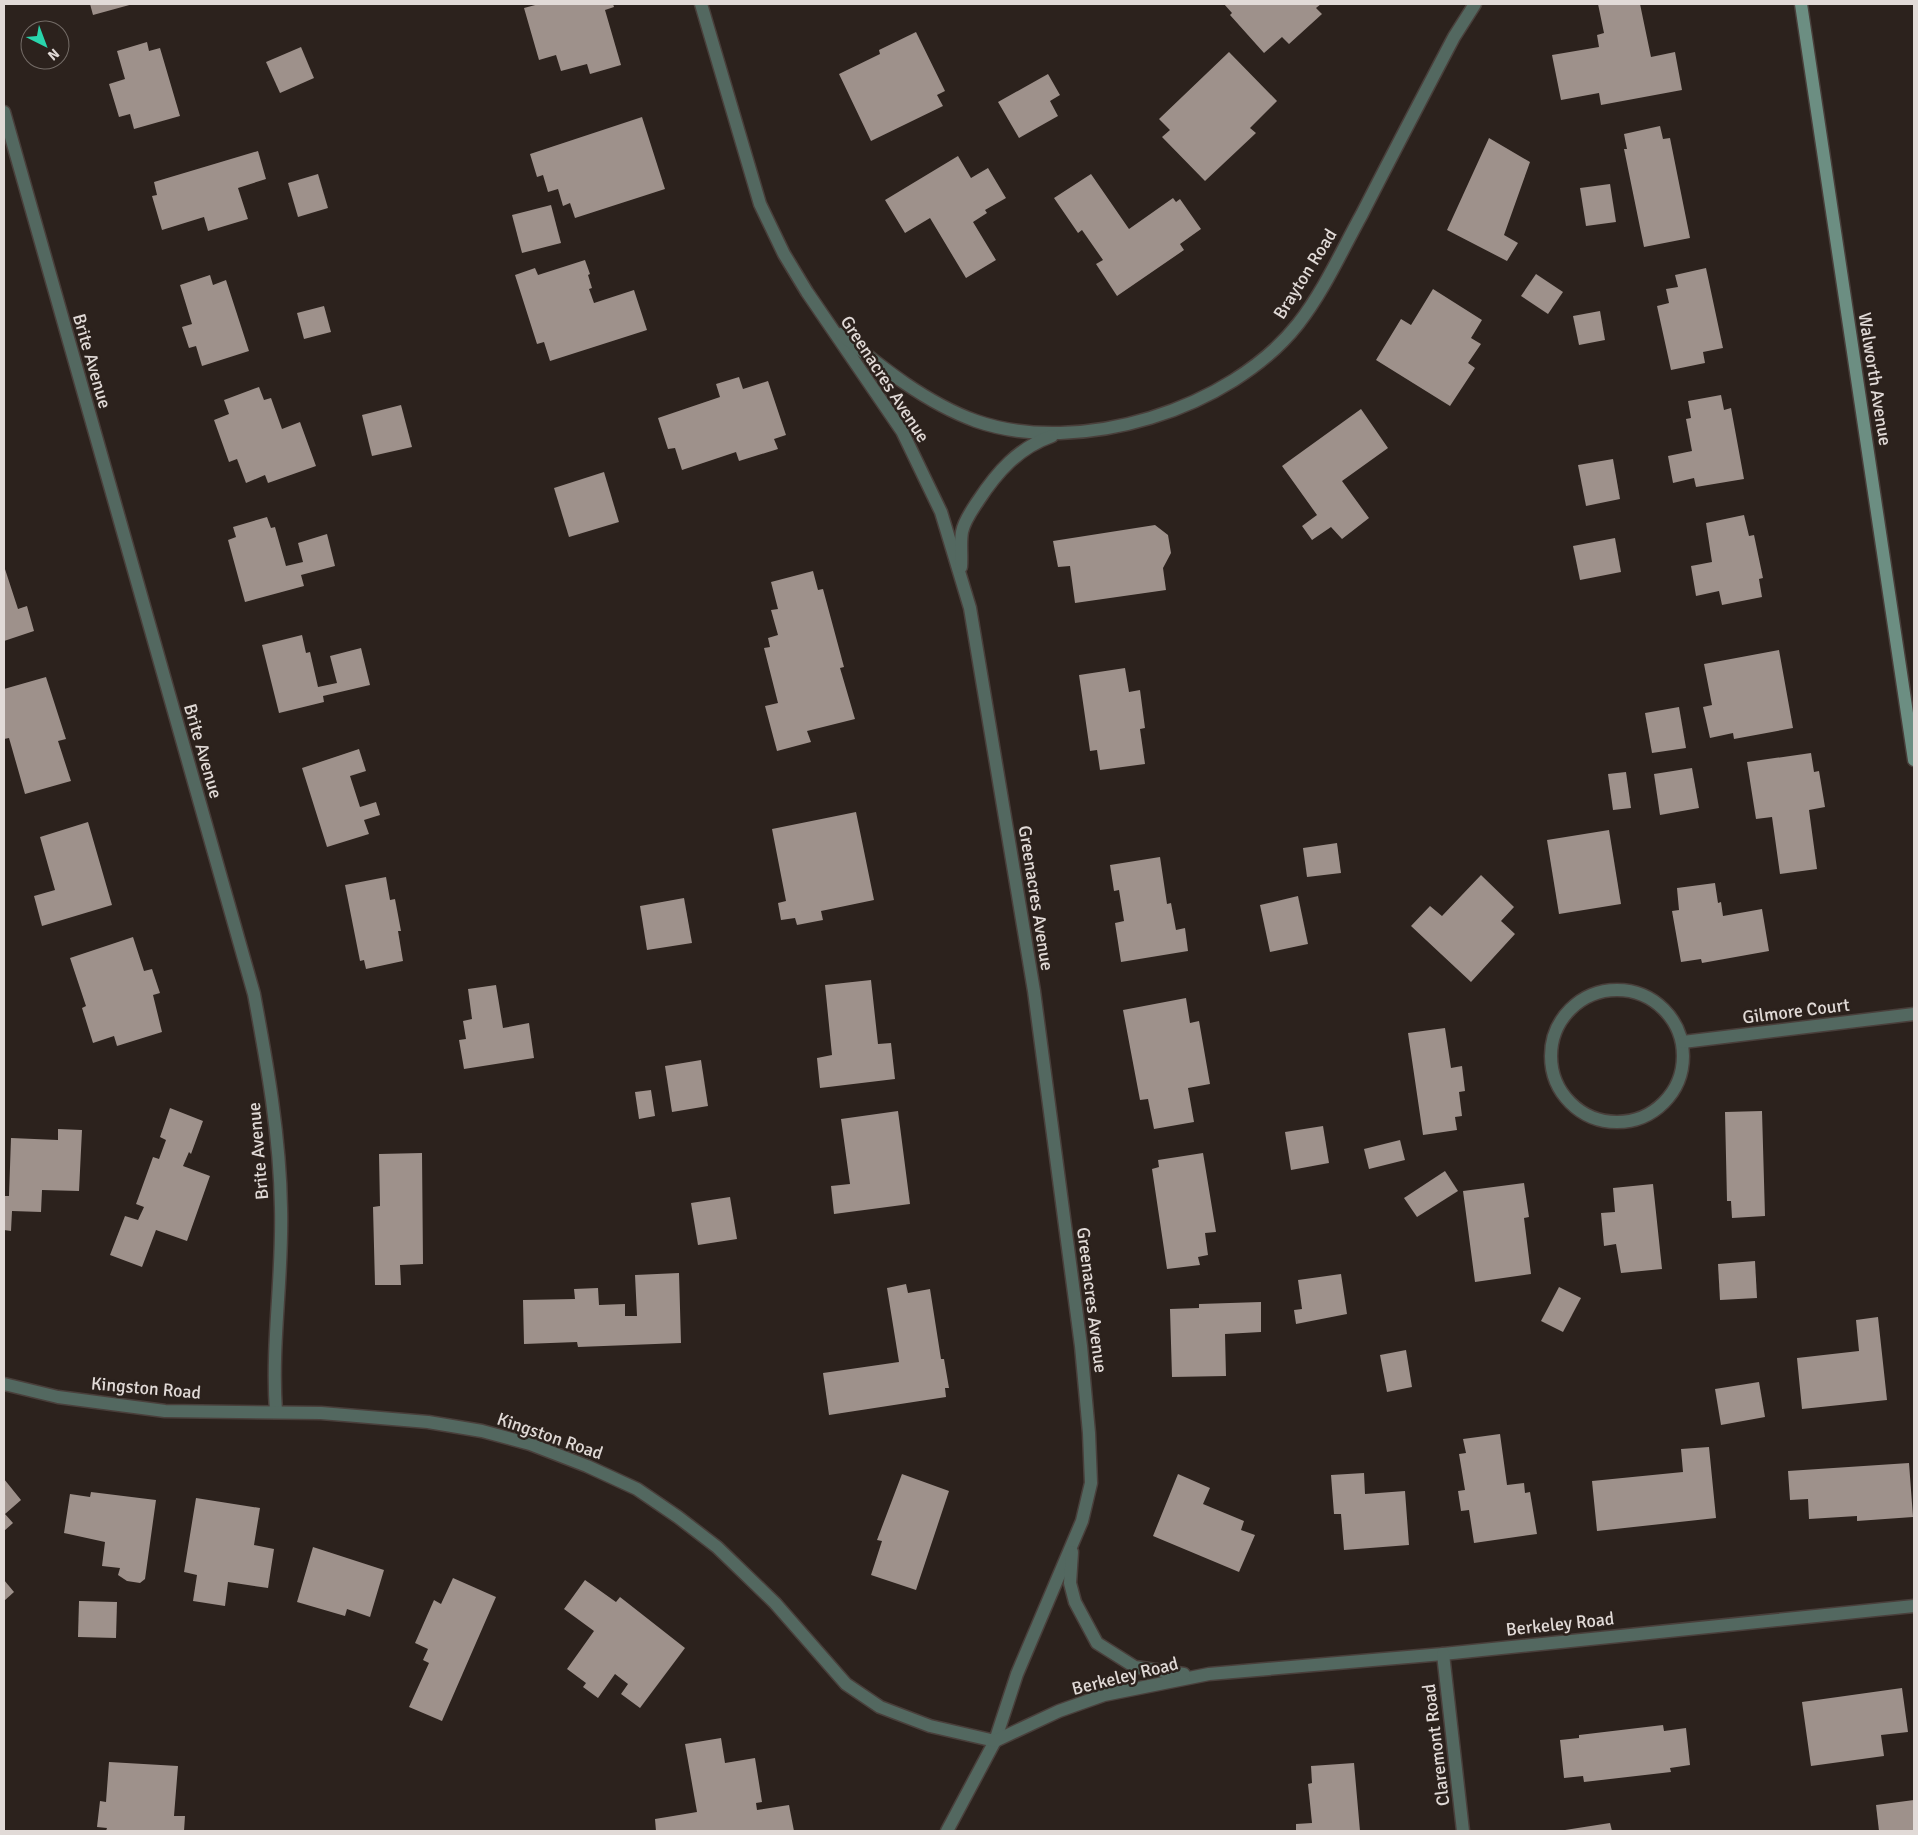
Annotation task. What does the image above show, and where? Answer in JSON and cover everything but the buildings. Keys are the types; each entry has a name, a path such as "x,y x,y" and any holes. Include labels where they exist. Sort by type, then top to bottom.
{"street":[{"name":"Greenacres Avenue","path":"701,4 760,204 784,254 829,325 902,431 941,512 970,608 1034,991 1081,1346 1089,1433 1091,1483 1082,1522 1017,1674 995,1741 947,1831"},
{"name":"Brayton Road","path":"829,325 862,352 938,404 975,421 1008,430 1056,434 1087,431 1176,410 1213,392 1270,354 1299,323 1333,268 1454,37 1475,4"},
{"name":"Walworth Avenue","path":"1801,4 1914,760"},
{"name":"Brite Avenue","path":"4,112 254,994 270,1084 281,1208 274,1382 276,1412"},
{"name":"Brayton Road","path":"961,578 962,531 980,497 994,477 1018,454 1035,442 1056,434"},
{"path":"1620,989 1645,994 1670,1015 1683,1042 1683,1066 1677,1084 1662,1104 1650,1113 1628,1121 1606,1121 1587,1116 1568,1101 1555,1081 1550,1054 1552,1038 1560,1020 1575,1004 1600,991 1620,989"},
{"name":"Gilmore Court","path":"1683,1042 1914,1014"},
{"name":"Kingston Road","path":"4,1384 58,1397 164,1411 321,1412 428,1422 473,1429 530,1444 587,1466 637,1490 678,1517 717,1547 776,1603 846,1684 873,1702 930,1726 995,1741"},
{"name":"Berkeley Road","path":"1072,1543 1070,1583 1075,1602 1097,1643 1134,1667 1176,1674 1209,1674 1442,1654 1914,1606"},
{"name":"Claremont Road","path":"1442,1654 1463,1831"},
{"name":"Berkeley Road","path":"995,1741 1059,1711 1104,1695 1209,1674"}]}
